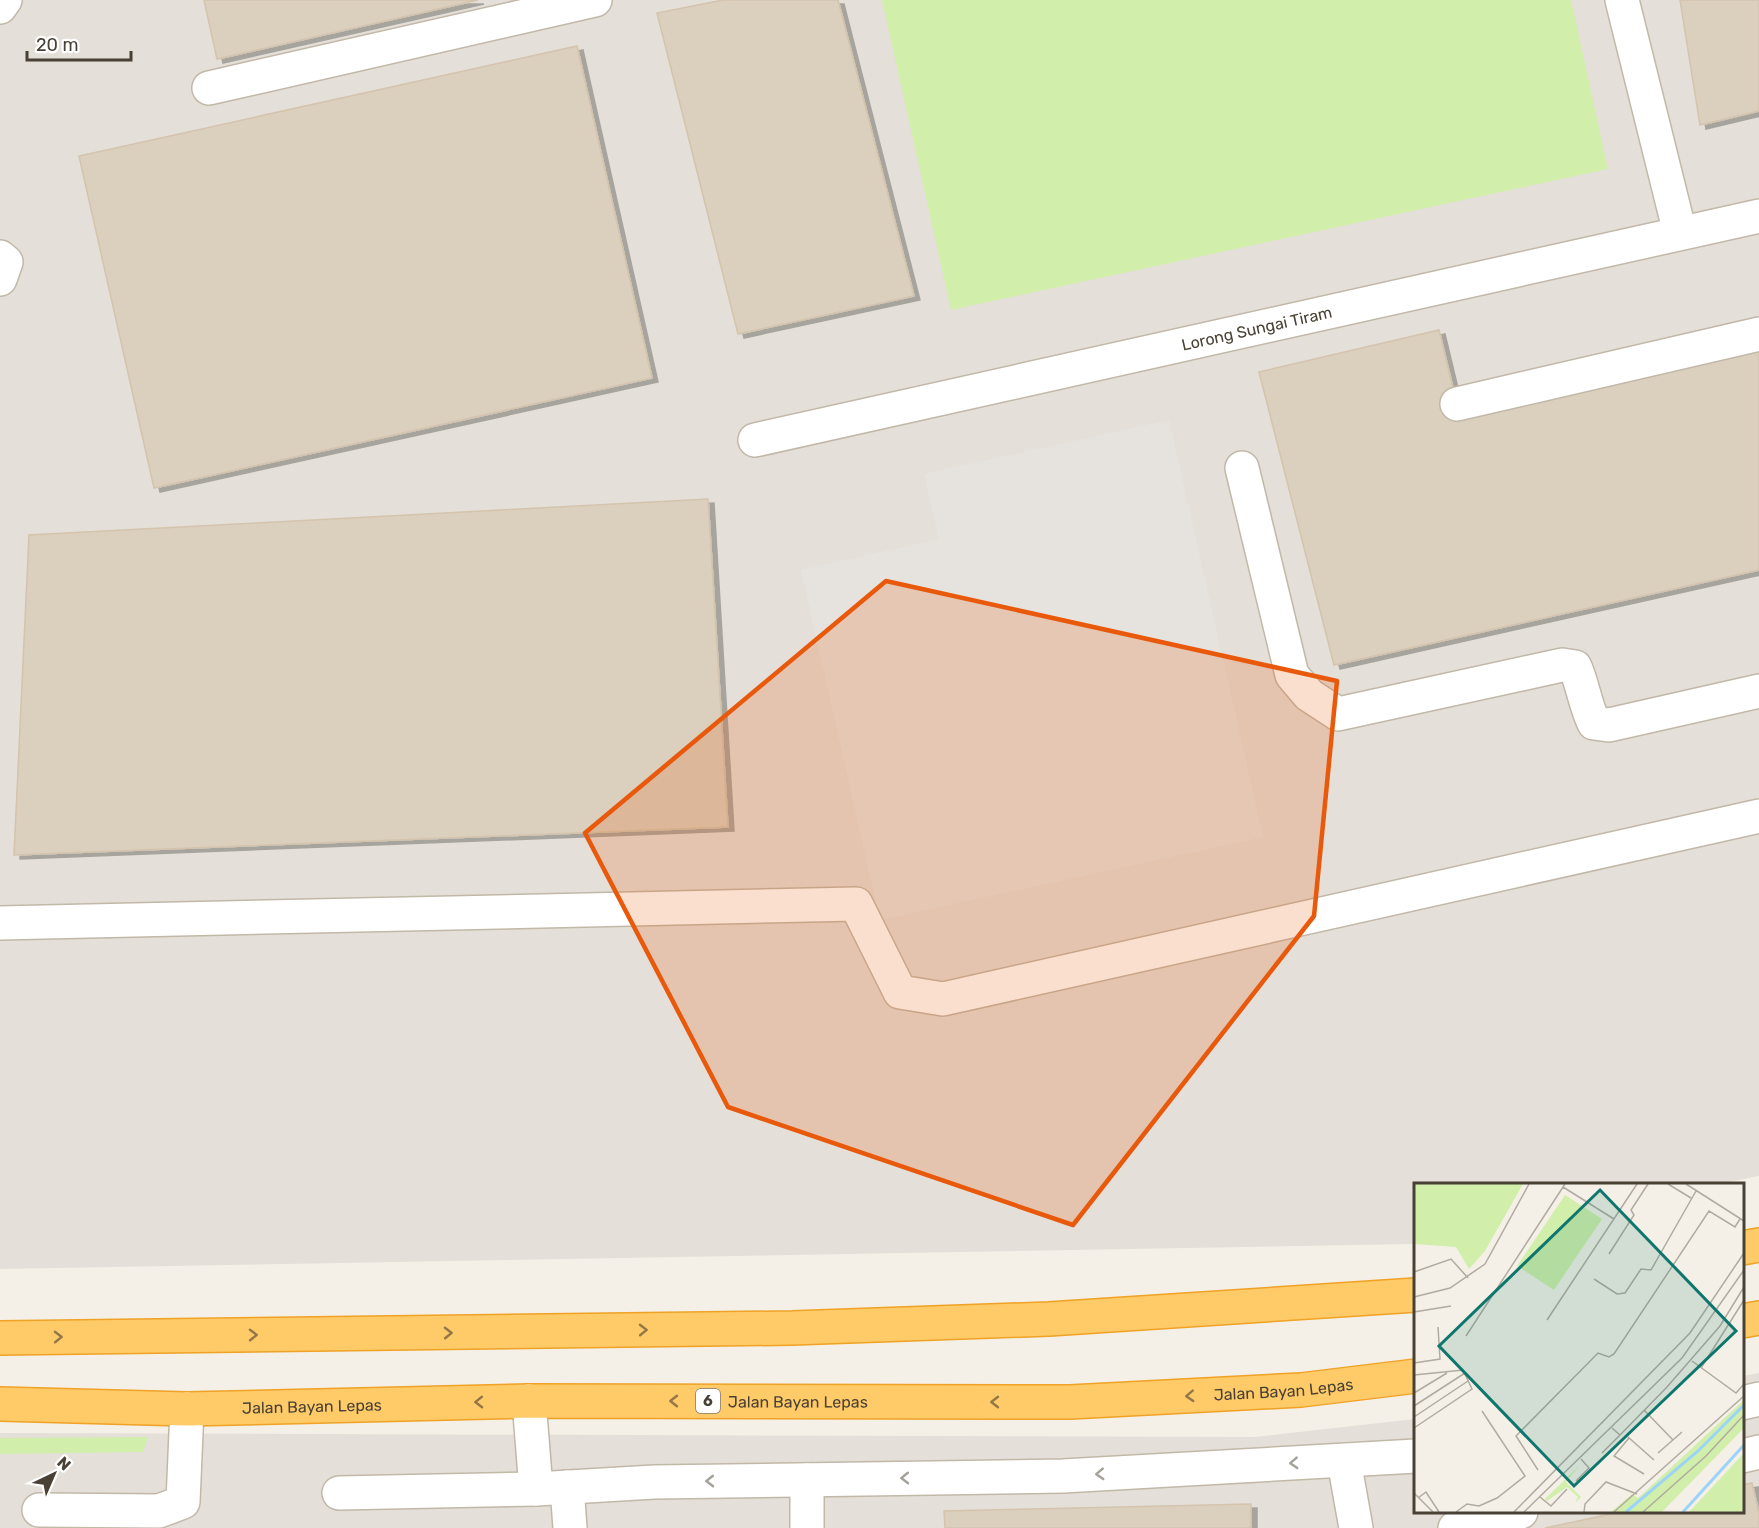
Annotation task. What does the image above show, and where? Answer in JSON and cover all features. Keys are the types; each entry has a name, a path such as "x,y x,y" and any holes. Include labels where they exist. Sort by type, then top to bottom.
{"highway":[{"path":"1744,1248 1759,1245"},
{"path":"0,1338 804,1327 1049,1319 1414,1295"},
{"path":"1744,1322 1759,1318"},
{"name":"Jalan Bayan Lepas","path":"0,1404 188,1409 529,1401 1070,1402 1301,1390 1414,1376"}],"street":[{"path":"0,7 5,0"},
{"path":"209,88 595,0"},
{"path":"1622,0 1680,233"},
{"name":"Lorong Sungai Tiram","path":"755,440 1759,216"},
{"path":"0,257 6,262 0,279"},
{"path":"1457,405 1759,334"},
{"path":"1242,468 1292,675 1308,695 1338,714 1562,664 1575,667 1586,707 1594,723 1609,725 1759,691"},
{"path":"0,924 856,904 900,992 943,999 1759,816"},
{"path":"1744,1403 1759,1399"},
{"path":"529,1401 551,1488 570,1528"},
{"path":"39,1510 159,1511 183,1502 188,1409"},
{"path":"1744,1456 1759,1452"},
{"path":"339,1493 551,1488 654,1482 1063,1476 1414,1456"},
{"path":"1344,1461 1356,1528"},
{"path":"807,1480 807,1528"},
{"path":"1455,1528 1517,1513"}],"highlighted area":[{"path":"886,581 1337,681 1314,916 1073,1225 728,1107 585,833"}],"shaded area":[{"path":"0,0 1759,0 1759,1176 1723,1183 1414,1183 1414,1244 0,1269"},
{"path":"1169,420 1263,837 880,920 801,570 939,539 924,474"},
{"path":"1759,1373 1759,1528 0,1528 0,1433 1255,1437 1414,1419 1414,1513 1744,1513 1744,1376"}],"green space":[{"path":"882,0 1571,0 1608,169 951,310"},
{"path":"148,1437 143,1452 0,1454 0,1438"}],"building":[{"path":"204,0 478,0 217,59"},
{"path":"723,0 838,0 914,296 738,334 657,13"},
{"path":"1680,0 1759,0 1759,111 1700,125"},
{"path":"577,46 652,378 154,488 79,156"},
{"path":"1439,330 1458,409 1759,338 1759,570 1334,665 1259,372"},
{"path":"708,499 728,827 14,855 29,535"},
{"path":"1752,1483 1759,1513 1759,1528 1545,1528 1615,1513 1744,1513 1744,1485"},
{"path":"1251,1504 1251,1528 945,1528 944,1511"}]}
